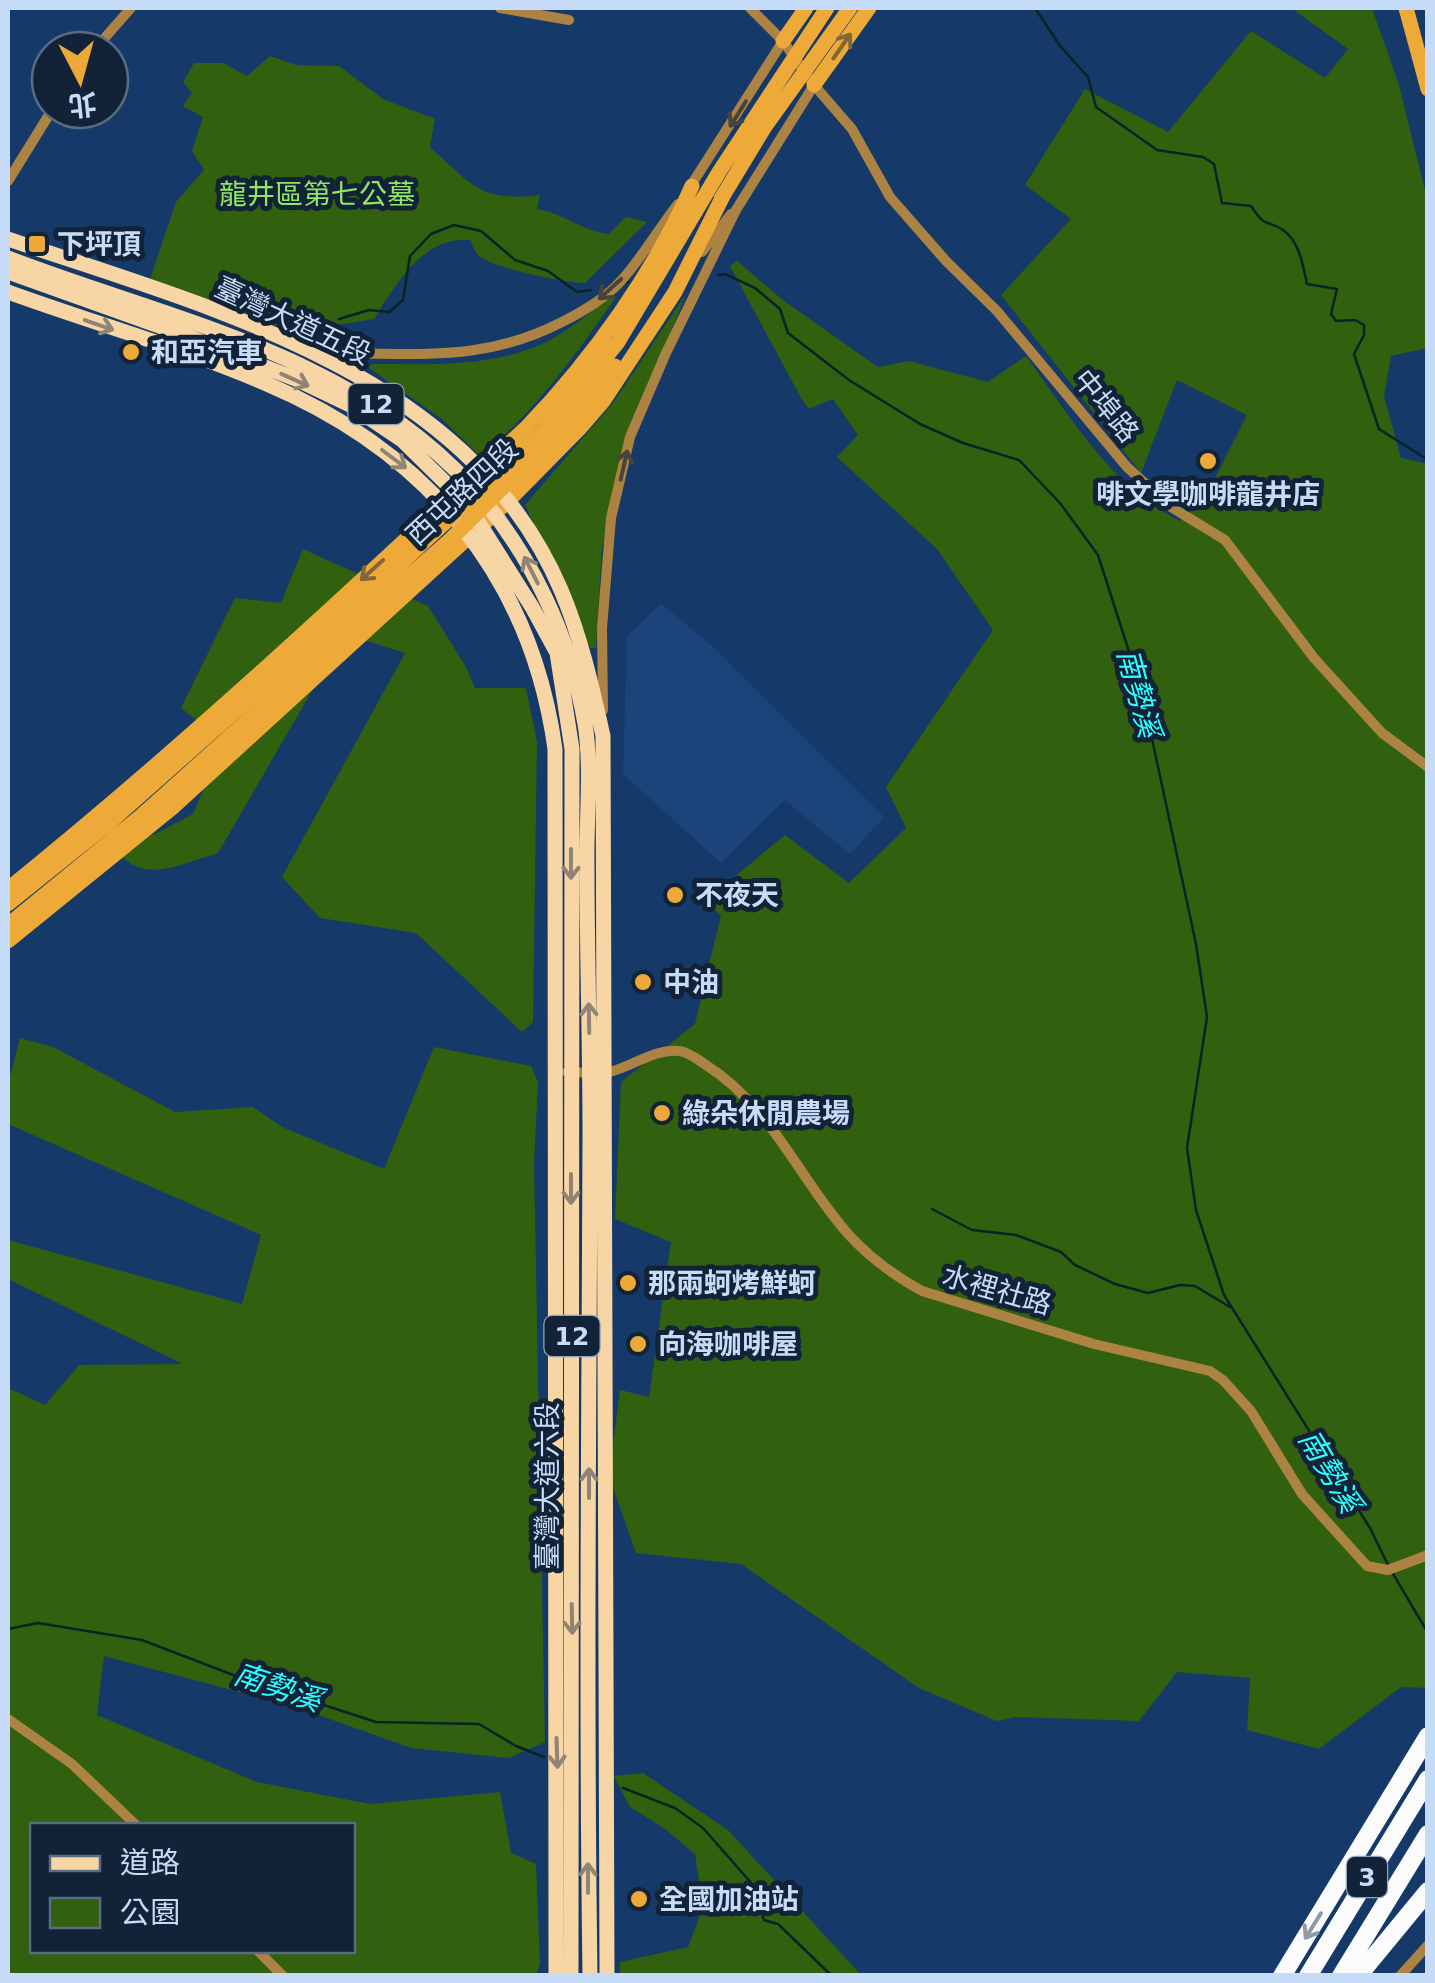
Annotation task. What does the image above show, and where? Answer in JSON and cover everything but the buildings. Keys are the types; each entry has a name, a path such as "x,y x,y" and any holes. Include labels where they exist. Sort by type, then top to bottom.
{"highway":[{"path":"1282,1976 1422,1744"},
{"name":"3","path":"1308,1976 1428,1780"},
{"name":"3","path":"1341,1976 1428,1834"},
{"path":"1358,1976 1428,1894"}],"main road":[{"name":"臺灣大道五段","path":"8,239 196,303 317,354 410,408 444,434 482,472 528,561 557,622 586,728"},
{"name":"臺灣大道五段","path":"8,258 275,352 374,403 417,435 457,494 522,626 550,711"},
{"name":"臺灣大道五段","path":"8,272 186,336 350,405 402,440 457,494"},
{"name":"臺灣大道五段","path":"8,292 266,384 339,422 426,484 500,508 541,552 560,587 589,673 603,736"},
{"name":"臺灣大道五段","path":"475,530 513,573 557,653 566,697"},
{"name":"臺灣大道六段","path":"556,1976 557,1413 553,1257 563,1072 572,749 566,697"},
{"name":"臺灣大道六段","path":"550,711 555,749 563,1072 572,1976"},
{"name":"臺灣大道六段","path":"586,728 598,1072 607,1976"},
{"name":"臺灣大道六段","path":"590,1976 603,736"}],"street":[{"path":"112,30 131,8"},
{"path":"502,8 568,20"},
{"name":"中埠路","path":"750,8 783,41 852,129 890,198 997,312 1127,467 1171,507 1225,540 1314,658 1382,733 1428,767"},
{"name":"西屯路四段","path":"317,354 428,356 501,347 536,336 584,311 618,284 692,186 806,8"},
{"name":"西屯路四段","path":"8,924 141,816 576,405 628,348 764,128 827,8"},
{"name":"西屯路四段","path":"576,405 730,156 800,64 850,8"},
{"path":"603,736 602,628 612,518 630,437 736,210 814,85 870,8"},
{"path":"1406,8 1428,89"},
{"path":"8,181 40,130"},
{"name":"西屯路四段","path":"8,889 136,785 482,472 564,388 593,351 692,186"},
{"name":"西屯路四段","path":"8,941 172,808 500,508 604,400 675,292 724,194"},
{"path":"675,292 722,222 736,210"},
{"path":"275,352 317,354"},
{"name":"西屯路四段","path":"8,904 378,594"},
{"path":"136,785 198,745"},
{"path":"141,816 219,764"},
{"name":"水裡社路","path":"563,1072 598,1072 653,1054 681,1051 711,1068 772,1126 820,1198 850,1236 880,1264 922,1291 1094,1344 1210,1371 1251,1411 1302,1494 1367,1566 1391,1570 1428,1554"},
{"path":"8,1720 72,1764 135,1823"},
{"path":"1400,1976 1428,1946"},
{"path":"261,1953 283,1976"}],"shaded area":[{"path":"661,604 712,646 884,817 850,854 785,800 721,863 623,774 627,636"}],"green space":[{"path":"1291,8 1372,8 1399,85 1428,203 1427,348 1391,356 1384,396 1401,458 1428,464 1427,1688 1401,1687 1319,1749 1247,1730 1250,1678 1177,1672 1139,1721 1015,1717 997,1721 919,1688 741,1564 636,1553 609,1476 620,1390 649,1397 671,1242 615,1219 621,1082 695,1024 721,915 710,907 727,883 785,835 849,883 906,828 886,787 993,630 937,549 837,457 858,435 833,399 809,409 730,266 737,261 784,301 878,367 909,361 988,382 1026,356 1113,470 1155,507 1180,521 1209,490 1247,415 1177,380 1141,473 1001,295 1071,219 1025,185 1085,89 1168,132 1251,31 1325,78 1348,49"},
{"name":"龍井區第七公墓","path":"270,56 296,65 339,66 383,99 435,119 430,147 478,188 503,196 540,195 537,209 599,232 609,234 626,217 647,222 585,283 546,278 498,265 478,255 470,240 438,246 412,265 374,319 325,327 317,339 149,282 176,202 204,170 192,151 203,117 183,106 192,93 183,82 194,63 223,63 247,76"},
{"path":"686,294 623,451 602,549 596,648 590,648 525,505 613,403"},
{"path":"612,295 616,297 554,382 480,456 442,419 369,368 371,364 469,362 517,353 562,333"},
{"path":"303,549 428,606 475,688 526,688 537,742 533,1022 522,1032 416,933 320,918 282,877 405,653 345,634 218,853 174,867 148,869 124,859 112,846 155,834 193,814 224,741 181,708 235,598 281,603"},
{"path":"20,1038 53,1047 175,1112 253,1107 282,1127 384,1169 434,1047 531,1066 538,1082 534,1163 545,1742 509,1758 411,1748 296,1707 104,1656 97,1715 257,1782 370,1804 500,1792 511,1853 536,1864 540,1964 536,1975 8,1975 8,1388 45,1405 79,1365 183,1364 8,1279 8,1240 242,1304 261,1235 8,1124 8,1084"},
{"path":"643,1773 728,1830 861,1975 620,1975 620,1962 688,1947 703,1908 695,1854 630,1807 614,1776"}],"waterway":[{"path":"1035,8 1060,46 1088,77 1096,107 1157,150 1203,157 1214,164 1222,203 1251,206 1263,221 1283,230 1293,241 1307,284 1337,289 1331,314 1336,321 1355,320 1364,325 1364,335 1354,354 1379,429 1428,460"},
{"name":"南勢溪","path":"339,319 369,310 389,312 403,300 410,256 431,234 454,225 481,231 515,260 548,271 577,292 591,290"},
{"name":"南勢溪","path":"718,275 725,274 755,288 780,309 788,333 849,380 920,424 963,443 1019,460 1060,503 1098,555 1142,692 1196,944 1207,1017 1187,1148 1196,1210 1224,1295 1370,1528 1388,1565"},
{"name":"南勢溪","path":"932,1209 972,1230 1016,1235 1061,1252 1075,1265 1115,1284 1148,1293 1180,1285 1195,1286 1230,1307"},
{"name":"南勢溪","path":"1392,1572 1428,1633"},
{"name":"南勢溪","path":"8,1629 38,1623 142,1640 241,1678 376,1722 479,1724 544,1757"},
{"name":"南勢溪","path":"623,1788 675,1808 703,1828 753,1885 764,1920 778,1924 832,1976"}],"place":[{"name":"下坪頂","path":"37,244"},
{"name":"和亞汽車","path":"131,352"},
{"name":"啡文學咖啡龍井店","path":"1208,461"},
{"name":"不夜天","path":"675,895"},
{"name":"中油","path":"643,982"},
{"name":"綠朵休閒農場","path":"662,1113"},
{"name":"那兩蚵烤鮮蚵","path":"628,1283"},
{"name":"向海咖啡屋","path":"638,1344"},
{"name":"全國加油站","path":"639,1899"}]}
